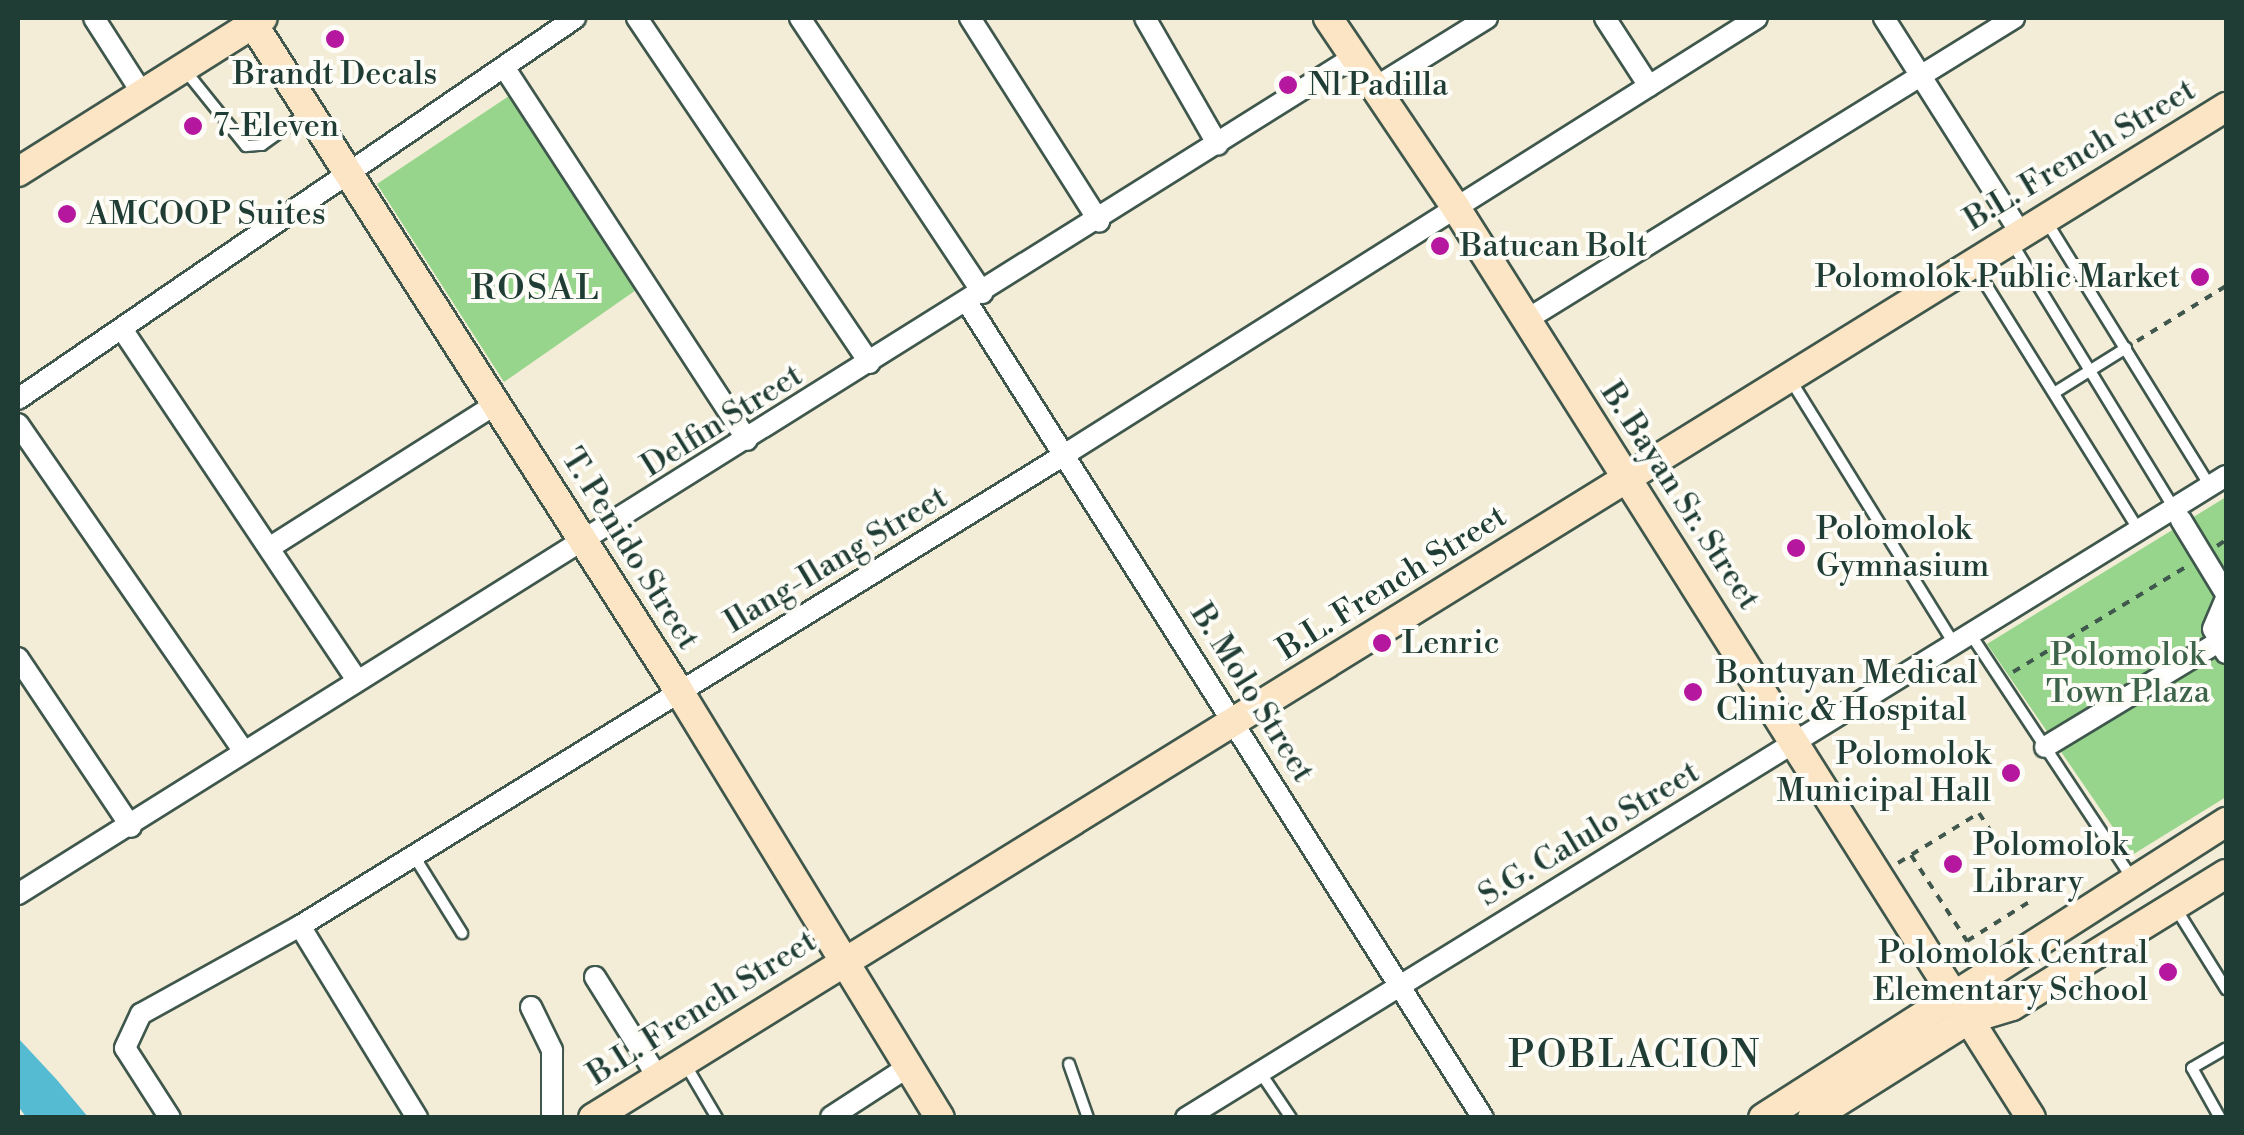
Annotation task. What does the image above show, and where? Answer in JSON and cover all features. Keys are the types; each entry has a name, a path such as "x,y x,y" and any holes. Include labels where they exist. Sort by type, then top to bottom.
{"street":[{"path":"94,18 142,93"},
{"path":"18,399 575,18"},
{"path":"637,18 870,363"},
{"name":"B. Molo Street","path":"800,18 975,297 1064,456 1236,722 1483,1118"},
{"path":"970,18 1098,221"},
{"path":"1145,18 1218,145"},
{"name":"B. Bayan Sr. Street","path":"1328,18 1456,208 1798,743 2030,1118"},
{"path":"1374,88 1487,18"},
{"path":"1605,18 1649,86"},
{"name":"Ilang-Ilang Street","path":"170,1118 125,1048 133,1022 300,926 1064,456 1757,18"},
{"path":"1884,18 2024,229"},
{"path":"1526,320 2014,18"},
{"path":"18,172 258,21"},
{"name":"T. Penido Street","path":"258,21 309,112 679,691 940,1118"},
{"name":"Delfin Street","path":"18,894 130,827 356,678 584,543 1354,57"},
{"path":"504,67 747,440"},
{"name":"B.L. French Street","path":"593,1118 2226,107"},
{"path":"122,329 356,678"},
{"path":"268,548 496,404"},
{"path":"18,424 244,751"},
{"name":"S.G. Calulo Street","path":"1186,1118 2139,530 2178,514 2218,481"},
{"path":"2045,746 2222,648 2213,620 2226,596 2178,514"},
{"path":"18,658 130,827"},
{"path":"1812,1118 2133,880 2226,822"},
{"path":"1765,1117 1962,1008 2012,1006 2226,874"},
{"path":"300,926 417,1118"},
{"path":"595,977 658,1078"},
{"path":"531,1007 552,1050 552,1118"},
{"path":"831,1117 908,1067"}],"lane":[{"path":"182,68 246,146 262,145 309,112"},
{"path":"2024,229 2126,348 2218,481"},
{"path":"2024,229 2091,370 2178,514"},
{"path":"1972,262 2139,530"},
{"path":"2054,393 2126,348"},
{"path":"1790,378 1963,640 2000,680 2133,880"},
{"path":"413,855 462,933"},
{"path":"2174,906 2222,969 2226,989"},
{"path":"2220,1118 2192,1068 2226,1048"},
{"path":"684,1062 717,1118"},
{"path":"1069,1064 1088,1118"},
{"path":"1260,1071 1291,1118"}],"path":[{"path":"2126,348 2226,286"},
{"path":"2000,680 2204,556"},
{"path":"1898,863 1980,813 2000,845"},
{"path":"1911,855 1966,941 2034,898"}],"green space":[{"path":"509,96 639,288 504,382 377,184"},
{"name":"Polomolok Town Plaza","path":"2226,497 2226,797 2132,855 1987,644"}],"water":[{"path":"18,1038 88,1117 26,1117 18,1106"}],"place":[{"name":"Brandt Decals","path":"335,39"},
{"name":"Nl Padilla","path":"1288,85"},
{"name":"7-Eleven","path":"193,126"},
{"name":"AMCOOP Suites","path":"67,214"},
{"name":"Batucan Bolt","path":"1440,246"},
{"name":"Polomolok Public Market","path":"2200,277"},
{"name":"Polomolok Gymnasium","path":"1796,548"},
{"name":"Lenric","path":"1382,643"},
{"name":"Bontuyan Medical Clinic & Hospital","path":"1693,692"},
{"name":"Polomolok Municipal Hall","path":"2011,773"},
{"name":"Polomolok Library","path":"1953,864"},
{"name":"Polomolok Central Elementary School","path":"2168,972"}],"district":[{"name":"ROSAL","path":"536,289"},
{"name":"POBLACION","path":"1635,1056"}]}
